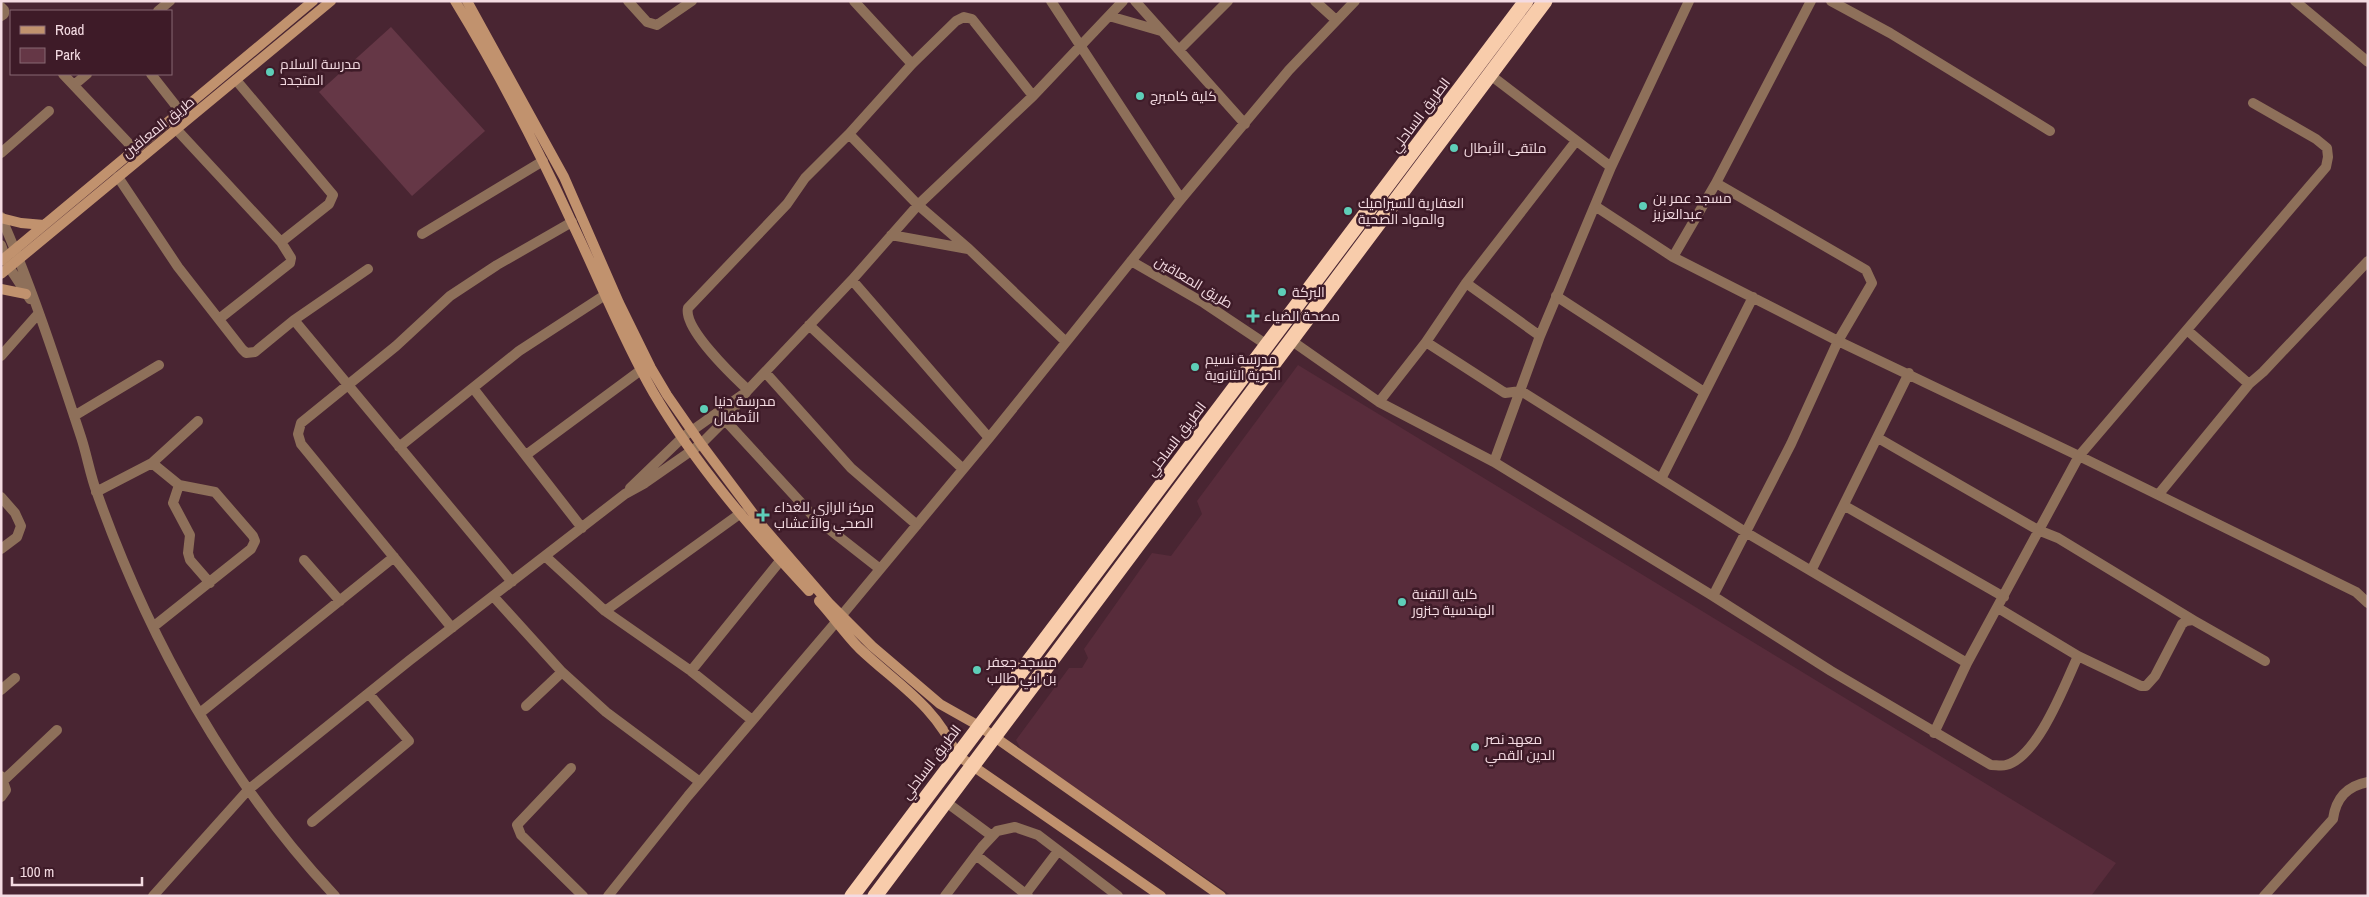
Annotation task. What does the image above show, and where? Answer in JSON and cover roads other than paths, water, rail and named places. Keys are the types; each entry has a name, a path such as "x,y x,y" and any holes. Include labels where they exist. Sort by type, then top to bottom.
{"highway":[{"name":"الطريق الساحلي","path":"852,896 1526,1"},
{"path":"875,896 1545,1"}],"street":[{"name":"طريق المعاقين","path":"17,254 44,225 313,1"},
{"name":"طريق المعاقين","path":"4,265 177,130 331,1"},
{"path":"455,1 543,161 604,295 641,370 741,513 780,561 840,618 940,704 979,726 1221,896"},
{"path":"466,1 564,177 619,303 651,368 687,434"},
{"path":"628,1 647,22 657,25 692,1"},
{"path":"854,1 912,64"},
{"path":"1051,1 1181,199"},
{"path":"153,896 248,790 625,494 645,483 696,447 725,420 746,392 852,280 918,205 1033,96 1082,47 1123,1"},
{"path":"1135,1 1245,124"},
{"path":"1179,50 1228,1"},
{"path":"1315,1 1336,20"},
{"path":"608,896 700,782 840,618 989,438 1181,199 1289,70 1355,1"},
{"path":"1494,462 1556,296 1611,167 1689,1"},
{"path":"1673,257 1716,183 1811,1"},
{"path":"1831,1 1890,33 2050,131"},
{"path":"2295,1 2368,62"},
{"path":"1,7 4,10 4,14 1,16"},
{"path":"1109,16 1162,31"},
{"path":"746,392 695,330 687,317 688,308 787,204 805,178 849,134 912,64 956,21 969,17 1033,96"},
{"path":"1489,74 1611,167"},
{"path":"64,75 134,149"},
{"path":"74,85 86,75"},
{"path":"152,75 180,111"},
{"path":"236,80 333,195 329,204 281,242"},
{"path":"1934,732 1967,662 2079,456 2326,167 2327,148 2316,139 2253,103"},
{"path":"1,153 49,111"},
{"path":"177,130 290,254 290,263 219,319"},
{"path":"849,134 918,205 969,249 1066,342"},
{"path":"1379,402 1426,342 1466,283 1576,141"},
{"path":"422,234 543,161"},
{"path":"118,177 178,267 242,349 251,354 294,320 368,269"},
{"path":"1713,596 1791,444 1838,341 1872,283 1866,270 1716,183"},
{"path":"1596,206 1673,257 1838,341 1909,373 2356,592 2368,603"},
{"path":"1,218 21,223 44,225"},
{"path":"1,218 17,254 74,416 96,492 123,560 153,627 200,713 248,790 291,847 335,896"},
{"path":"452,628 301,444 298,434 301,423 463,287 572,222"},
{"path":"891,236 969,249"},
{"path":"1,244 4,265 37,311"},
{"name":"طريق المعاقين","path":"1131,261 1204,304 1266,345"},
{"path":"2158,495 2249,384 2263,372 2368,261"},
{"path":"852,280 989,438"},
{"path":"1466,283 1540,336"},
{"path":"1,289 26,294"},
{"path":"399,447 519,352 604,295"},
{"path":"1556,296 1704,392"},
{"path":"1661,479 1753,297"},
{"path":"1,356 37,311"},
{"path":"294,320 512,582"},
{"path":"809,325 963,469"},
{"path":"2187,330 2249,384"},
{"path":"1292,341 1379,402 1494,462 1713,596 1831,671 1991,765 2007,765 2027,750 2042,733 2078,656"},
{"path":"1426,342 1505,393 1520,391 1811,571 1967,662"},
{"path":"74,416 159,365"},
{"path":"526,455 641,370"},
{"path":"764,372 851,468 917,525"},
{"path":"1811,571 1845,506 1909,373"},
{"path":"474,388 582,528"},
{"path":"625,494 639,478 687,434 746,392"},
{"path":"725,420 815,518 880,569"},
{"path":"96,492 152,463 198,421"},
{"path":"1878,438 2038,530 2058,538 2125,580 2265,661"},
{"path":"696,447 840,618 858,646 932,712 947,734 957,755 1161,896"},
{"path":"152,463 179,485 215,492 253,536 254,541 252,549 153,627"},
{"path":"179,485 173,503 190,535 188,553 194,566 210,583"},
{"path":"1,497 15,513 21,526 17,537 1,549"},
{"path":"1845,506 2004,596"},
{"path":"605,611 741,513"},
{"path":"545,556 605,611 691,671 752,720"},
{"path":"200,713 394,557"},
{"path":"304,560 340,601"},
{"path":"691,671 780,561"},
{"path":"493,596 562,672 606,712 700,782"},
{"path":"1998,608 2078,656 2141,686 2146,686 2155,676 2182,624 2193,620"},
{"path":"526,706 562,672"},
{"path":"1,690 15,678"},
{"path":"312,822 409,741 369,694"},
{"path":"1,797 6,790 3,778 56,730"},
{"path":"572,768 517,825 521,836 583,896"},
{"path":"2264,896 2333,819 2335,804 2355,784 2368,782"},
{"path":"946,802 992,836"},
{"path":"945,896 997,831 1015,826 1038,835 1111,894"},
{"path":"976,855 1026,895 1058,850"}],"place":[{"name":"مدرسة السلام المتجدد","path":"270,72"},
{"name":"كلية كامبرج","path":"1140,96"},
{"name":"ملتقى الأبطال","path":"1454,148"},
{"name":"مسجد عمر بن عبدالعزيز","path":"1643,206"},
{"name":"العقارية للسيراميك والمواد الصحية","path":"1348,211"},
{"name":"البركة","path":"1282,292"},
{"name":"مصحة الضياء","path":"1253,316"},
{"name":"مدرسة نسيم الحرية الثانوية","path":"1195,367"},
{"name":"مدرسة دنيا الأطفال","path":"704,409"},
{"name":"مركز الرازي للغذاء الصحي والأعشاب","path":"763,515"},
{"name":"كلية التقنية الهندسية جنزور","path":"1402,602"},
{"name":"مسجد جعفر بن ابي طالب","path":"977,670"},
{"name":"معهد نصر الدين القمي","path":"1475,747"}]}
